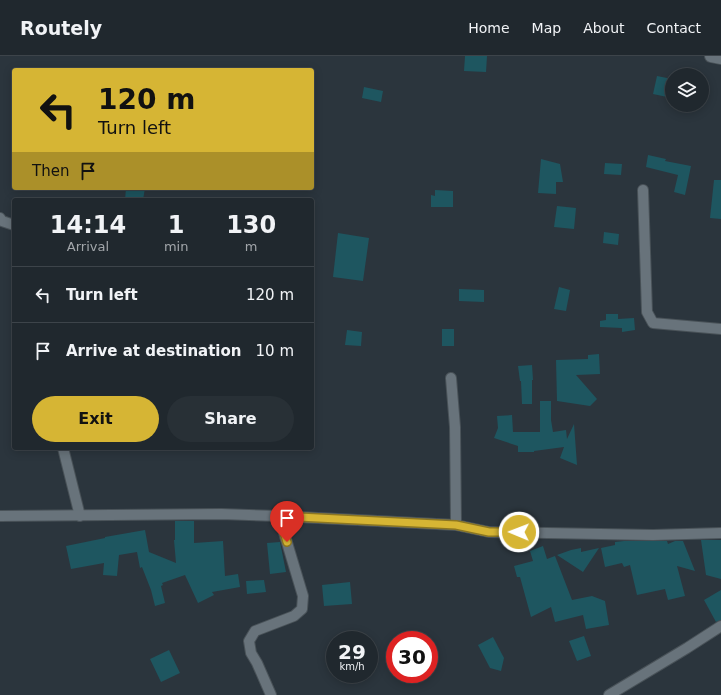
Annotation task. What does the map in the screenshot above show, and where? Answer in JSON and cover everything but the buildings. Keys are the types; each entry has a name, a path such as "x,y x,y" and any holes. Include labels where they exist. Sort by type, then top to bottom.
{"street":[{"path":"711,56 721,58"},
{"path":"643,190 647,312 653,323 721,329"},
{"path":"0,218 2,221 12,224"},
{"path":"450,378 455,427 456,525"},
{"path":"64,450 80,516"},
{"path":"0,516 221,514 456,525 489,532 653,535 721,533"},
{"path":"271,695 251,653 249,641 255,631 294,616 302,609 303,596 279,516"},
{"path":"610,695 721,626"}],"route":[{"path":"287,542 279,516 456,525 489,532 519,532"}]}
